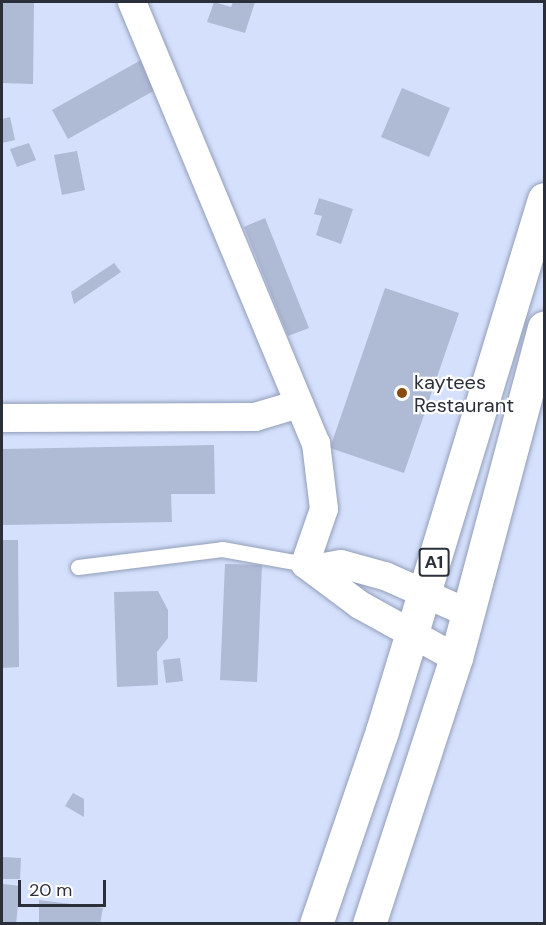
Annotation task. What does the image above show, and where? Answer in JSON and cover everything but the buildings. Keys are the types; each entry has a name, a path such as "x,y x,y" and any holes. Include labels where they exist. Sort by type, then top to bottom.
{"highway":[{"name":"A1","path":"316,924 425,590 544,199"},
{"name":"A1","path":"369,924 456,658 544,328"}],"street":[{"path":"132,2 299,404 324,477 322,522 309,567"},
{"path":"2,418 255,417 299,404"},
{"path":"309,567 341,564 425,590 468,613"},
{"path":"309,567 327,584 456,658"}],"lane":[{"path":"78,567 222,549 309,567"}],"place":[{"name":"kaytees Restaurant","path":"402,393"}]}
